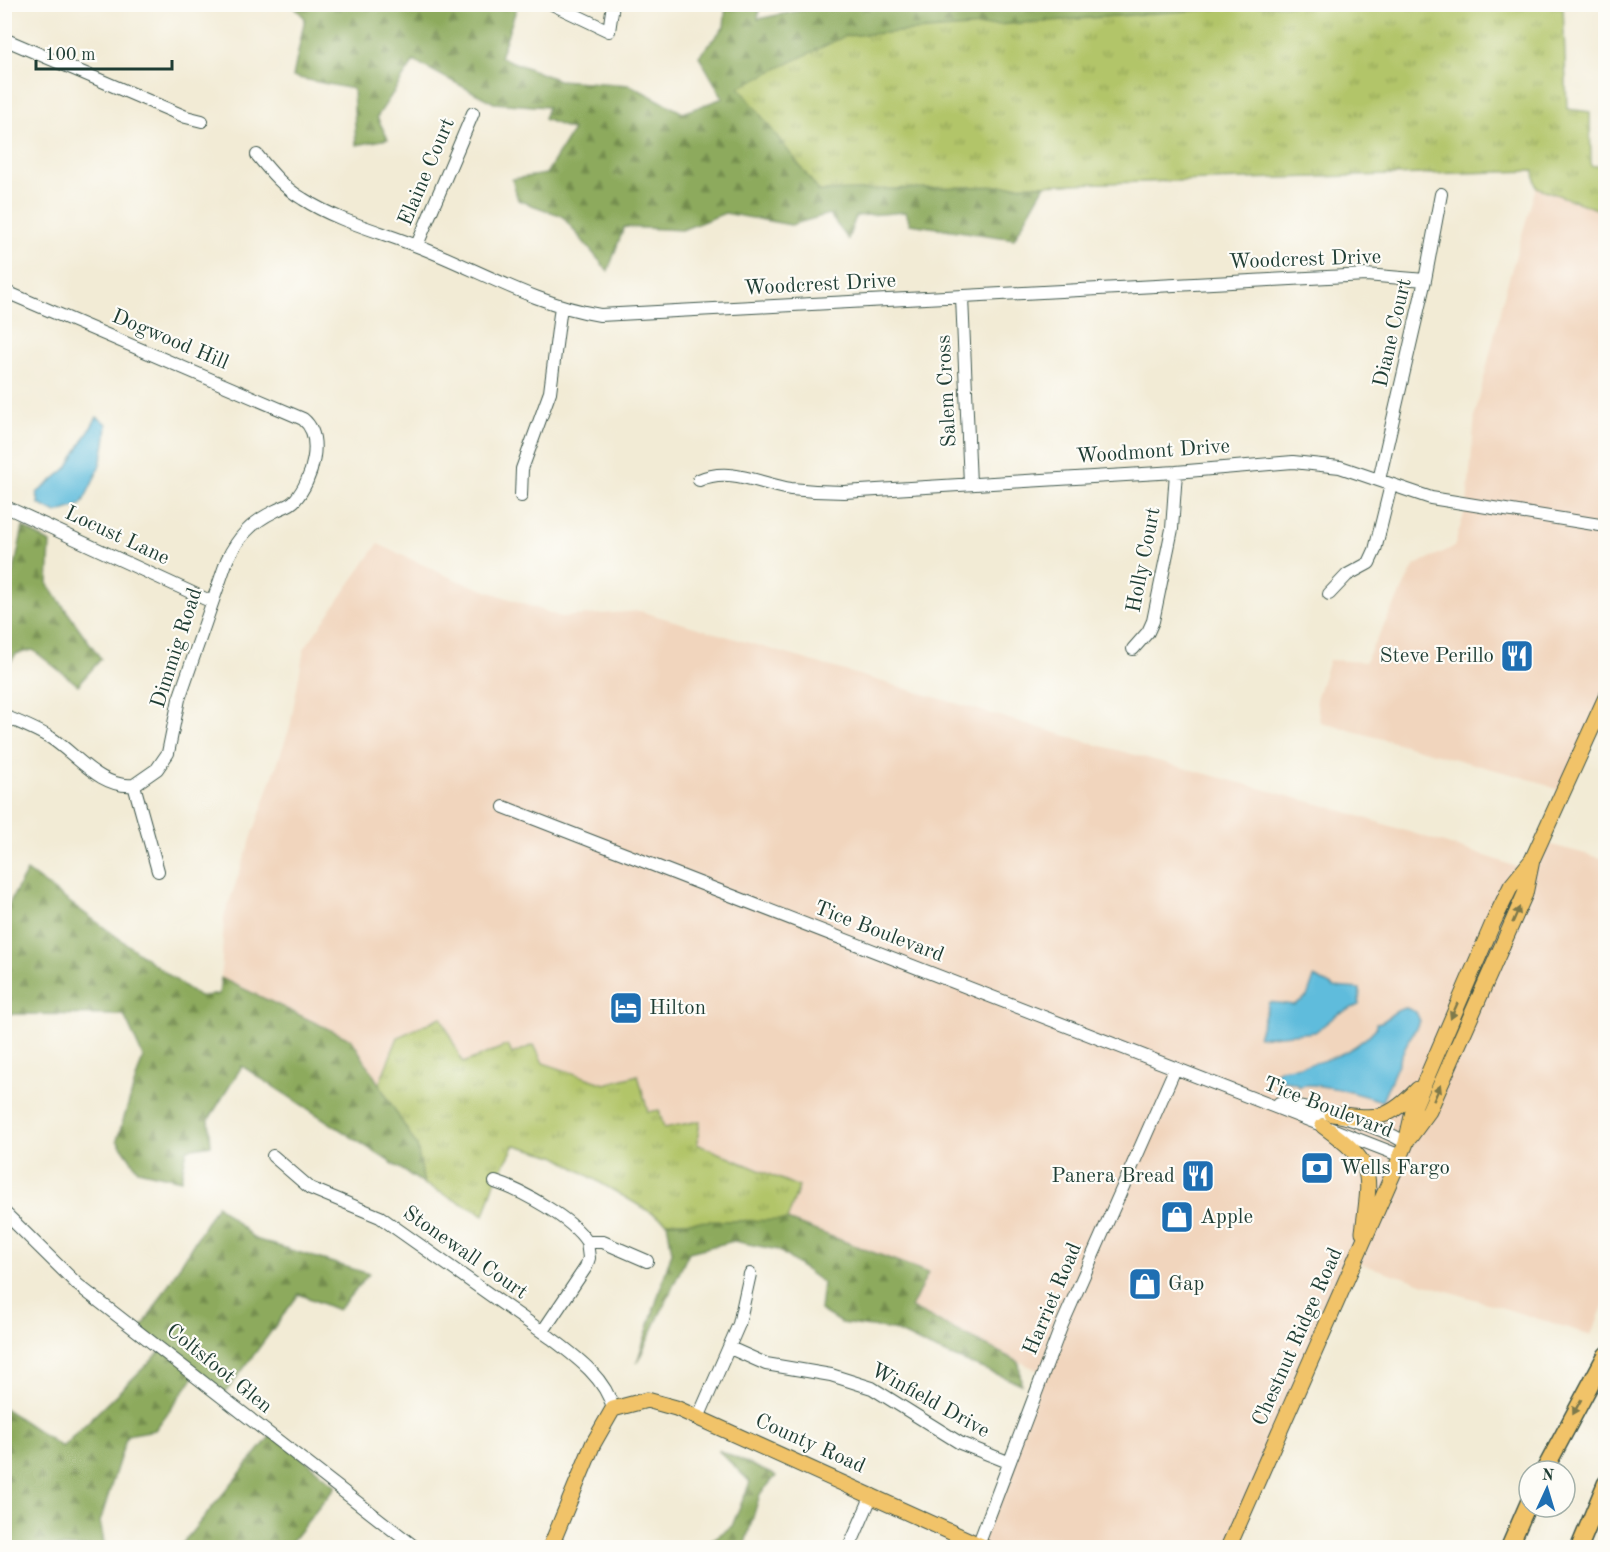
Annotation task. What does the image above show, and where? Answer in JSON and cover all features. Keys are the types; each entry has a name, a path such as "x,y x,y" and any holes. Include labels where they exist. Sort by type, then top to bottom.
{"highway":[{"path":"1550,1459 1605,1355"},
{"path":"1579,1548 1605,1483"},
{"path":"1509,1548 1522,1519"}],"main road":[{"name":"Chestnut Ridge Road","path":"1228,1548 1404,1150 1429,1111 1525,894 1532,860 1605,697"},
{"name":"Chestnut Ridge Road","path":"1404,1150 1414,1107 1501,904 1511,886 1532,860"},
{"path":"1327,1120 1386,1116 1399,1108 1425,1082"},
{"path":"1327,1120 1357,1153 1367,1168 1369,1186 1361,1247"},
{"name":"County Road","path":"613,1409 633,1402 653,1401 698,1418 981,1546"},
{"path":"550,1548 593,1444 613,1409"}],"street":[{"path":"552,4 609,31 614,4"},
{"path":"4,39 186,117 202,121"},
{"name":"Elaine Court","path":"417,246 474,113"},
{"name":"Woodcrest Drive","path":"257,154 274,176 302,199 334,215 417,246 561,306 600,315 621,316 1366,275 1425,280"},
{"name":"Diane Court","path":"1379,480 1425,280 1441,194"},
{"name":"Dogwood Hill","path":"4,291 303,419 315,433"},
{"name":"Salem Cross","path":"962,297 970,484"},
{"path":"521,496 522,470 550,392 561,306"},
{"name":"Dimmig Road","path":"134,785 157,769 168,753 179,699 212,602 238,539 253,524 288,505 300,494 316,448 315,433"},
{"name":"Woodmont Drive","path":"699,480 711,474 731,474 791,489 844,492 1176,472 1293,462 1340,467 1391,485 1455,503 1605,526"},
{"name":"Holly Court","path":"1133,649 1148,632 1153,621 1173,520 1176,472"},
{"path":"1329,594 1347,575 1369,562 1375,550 1391,485"},
{"name":"Locust Lane","path":"4,506 212,602"},
{"path":"4,716 49,736 104,778 117,783 134,785 158,871"},
{"name":"Tice Boulevard","path":"504,807 1240,1096 1327,1120 1381,1130 1404,1150"},
{"name":"Harriet Road","path":"981,1546 1008,1462 1061,1327 1175,1069"},
{"name":"Stonewall Court","path":"273,1156 310,1188 380,1217 543,1331 590,1372 608,1392 613,1409"},
{"path":"495,1182 520,1190 577,1230 587,1242 589,1258 586,1267 543,1331"},
{"name":"Coltsfoot Glen","path":"4,1212 78,1285 416,1548"},
{"path":"587,1242 603,1242 647,1261"},
{"path":"698,1418 730,1348 742,1314 750,1274"},
{"name":"Winfield Drive","path":"730,1348 766,1364 831,1375 872,1388 901,1404 960,1443 1008,1462"},
{"path":"849,1548 872,1495"}],"shaded area":[{"path":"1536,187 1605,212 1605,697 1563,792 1536,781 1320,722 1316,699 1329,660 1365,662 1415,565 1454,547 1467,505 1475,415 1505,292"},
{"path":"378,544 456,580 561,617 640,611 1098,745 1330,807 1526,871 1540,842 1605,859 1605,1302 1591,1335 1354,1262 1228,1547 986,1547 978,1544 1043,1373 911,1308 927,1273 787,1220 667,1222 555,1156 515,1145 495,1182 484,1215 424,1184 417,1146 352,1040 221,978 224,917 290,727 304,649"}],"green space":[{"path":"832,4 1270,5 845,36 818,191 1045,185 1014,239 910,224 906,212 856,216 848,239 829,214 791,225 725,213 682,230 624,227 608,271 562,216 518,200 512,179 546,174 573,130 544,119 548,107 494,103 414,61 377,117 388,139 356,145 353,89 293,77 305,18 292,5 514,5 517,7 500,57 558,80 630,85 683,113 723,98 699,56 724,27 726,5 760,5 758,19"},
{"path":"1270,5 1563,5 1567,109 1590,112 1591,166 1605,165 1605,212 1536,187 1534,171 819,191 739,87 845,36"},
{"path":"23,527 50,543 48,585 101,659 78,685 33,650 16,654 5,670 5,581 14,571"},
{"path":"27,871 199,997 219,994 221,978 352,1040 417,1146 424,1184 242,1066 209,1119 211,1145 187,1149 181,1180 138,1170 117,1140 143,1057 124,1015 5,1014 5,911"},
{"path":"441,1017 463,1063 508,1045 512,1054 534,1045 543,1063 605,1084 638,1075 648,1112 659,1110 664,1128 700,1121 697,1144 799,1187 787,1220 667,1222 555,1156 515,1145 495,1182 484,1215 424,1184 417,1146 379,1084 398,1037"},
{"path":"217,1205 255,1239 369,1274 338,1310 299,1294 224,1395 196,1374 155,1430 127,1435 100,1522 105,1547 5,1547 4,1408 62,1447 163,1349 140,1331"},
{"path":"787,1220 928,1273 911,1308 1019,1362 1021,1384 931,1348 894,1330 841,1323 820,1310 823,1283 778,1250 734,1241 689,1252 637,1363 672,1252 667,1222"},
{"path":"273,1433 336,1486 287,1547 167,1548 182,1544"},
{"path":"718,1450 776,1476 760,1494 744,1547 702,1547 732,1526 750,1482"}],"water":[{"path":"97,417 107,424 104,447 96,476 81,505 56,513 39,504 37,493 67,468"},
{"path":"1314,977 1334,987 1360,989 1359,1005 1338,1014 1315,1032 1258,1037 1269,1002 1294,1005 1307,997"},
{"path":"1406,1008 1416,1012 1420,1021 1406,1045 1382,1101 1314,1085 1298,1087 1297,1084 1277,1078 1275,1073 1279,1069 1319,1062 1344,1053 1366,1038 1376,1028 1376,1023"}],"place":[{"name":"Steve Perillo","path":"1517,656"},
{"name":"Hilton","path":"626,1008"},
{"name":"Wells Fargo","path":"1317,1168"},
{"name":"Panera Bread","path":"1198,1176"},
{"name":"Apple","path":"1177,1217"},
{"name":"Gap","path":"1145,1284"}]}
